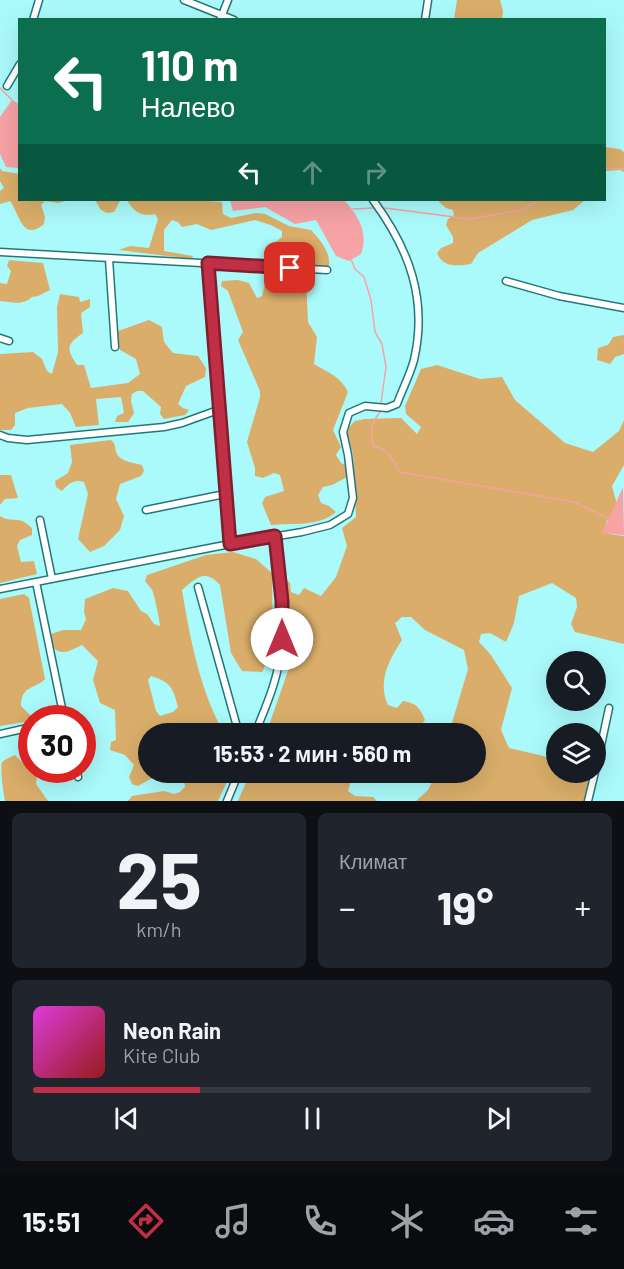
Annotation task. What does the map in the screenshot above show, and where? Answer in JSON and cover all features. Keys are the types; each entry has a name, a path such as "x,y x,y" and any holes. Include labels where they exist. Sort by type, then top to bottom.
{"street":[{"path":"34,18 39,0"},
{"path":"184,0 221,17 228,0"},
{"path":"425,18 428,0"},
{"path":"7,86 18,67"},
{"path":"0,589 302,532 330,525 348,514 353,498 343,432 349,413 365,406 387,408 397,404 414,363 419,332 416,290 406,252 374,201"},
{"path":"0,252 327,270"},
{"path":"110,259 115,347"},
{"path":"208,263 230,544"},
{"path":"506,281 559,296 624,308"},
{"path":"0,338 9,341"},
{"path":"0,435 27,440 164,427 218,410"},
{"path":"146,510 225,494"},
{"path":"40,520 52,579"},
{"path":"259,723 279,664 282,639 282,601 275,536"},
{"path":"36,582 61,705"},
{"path":"198,587 236,723"},
{"path":"606,723 609,708"},
{"path":"0,734 18,730"},
{"path":"227,801 234,783"},
{"path":"588,801 592,783"}],"shaded area":[{"path":"457,0 500,0 503,11 502,18 454,18"},
{"path":"12,100 18,103 18,168 6,167 0,154 0,117"},
{"path":"606,147 620,149 624,152 624,172 606,171"},
{"path":"0,168 2,171 18,174 18,201 45,201 41,205 45,217 44,224 37,229 26,228 10,201 0,204 0,191 4,188 0,181"},
{"path":"96,201 120,201 114,212 107,213 101,210"},
{"path":"128,201 222,202 223,214 231,218 256,213 265,214 289,226 311,230 324,247 329,268 306,278 308,322 317,337 314,364 338,379 348,392 333,430 341,447 336,455 341,463 349,467 349,476 323,487 318,495 321,503 336,512 329,517 314,522 271,525 262,503 265,497 284,491 280,475 274,473 263,478 255,476 255,468 247,442 260,391 238,340 243,332 228,291 221,286 222,281 238,280 249,283 257,298 262,296 272,265 268,260 272,245 282,237 282,231 255,220 211,230 197,224 182,227 178,222 172,220 164,230 164,251 193,256 192,259 119,250 130,246 149,248 158,219 155,214 138,213"},
{"path":"230,201 345,201 361,225 364,239 361,254 349,261 336,256 316,220 295,224 265,207 233,211"},
{"path":"438,201 584,201 573,210 532,220 478,253 471,264 456,265 447,264 437,253 441,248 453,243 453,237 446,225 448,219 454,215 453,210 446,208"},
{"path":"9,260 43,263 50,290 21,302 0,301 0,283 7,284 11,271 7,266"},
{"path":"60,294 79,297 80,302 90,299 90,307 81,313 83,333 73,341 70,351 77,365 84,365 91,388 128,383 140,374 136,359 120,350 118,331 149,320 162,327 164,342 173,353 198,356 206,368 205,377 186,386 178,404 189,410 185,415 164,419 160,414 161,407 143,391 137,391 132,394 134,413 128,422 115,422 117,416 124,413 121,397 96,399 99,425 76,427 70,413 62,404 28,408 15,413 15,425 11,430 0,430 0,354 33,352 42,359 47,371 52,374 58,352 57,307"},
{"path":"624,335 624,354 615,357 610,364 597,360 598,348 608,345 613,337"},
{"path":"437,365 480,379 502,377 515,400 565,443 593,452 619,431 624,420 624,465 612,486 618,508 606,522 609,534 624,536 624,644 575,632 571,624 577,607 576,598 552,583 519,596 514,623 506,642 490,633 481,634 479,642 491,655 512,688 501,730 509,748 546,757 546,783 590,783 586,801 416,801 428,790 432,783 486,783 486,723 452,723 468,669 464,650 425,630 411,617 402,617 395,623 402,640 386,671 384,688 388,705 397,708 403,701 412,703 421,712 425,720 423,723 270,723 297,645 295,636 288,628 283,576 290,583 291,592 299,595 304,588 321,596 336,577 347,546 342,528 356,517 353,454 347,436 349,427 355,421 364,419 401,418 417,434 421,427 406,414 405,406 421,369"},
{"path":"111,440 119,457 142,465 144,471 141,476 120,484 116,499 124,516 120,530 104,546 90,552 78,539 88,494 84,482 69,484 62,491 56,487 55,481 68,473 72,462 70,445"},
{"path":"0,475 11,475 18,498 5,499 0,505"},
{"path":"623,487 624,535 602,533"},
{"path":"0,516 23,521 32,528 32,535 20,540 17,546 21,562 34,561 37,574 0,583"},
{"path":"233,552 256,559 272,573 273,649 262,672 242,671 231,653 220,585 205,576 196,579 182,590 192,645 202,682 219,723 138,723 138,783 143,783 138,786 132,784 129,777 134,765 125,755 110,750 111,742 116,740 115,710 100,703 93,680 98,661 82,645 67,652 56,650 53,647 51,634 63,630 81,630 86,619 85,599 113,588 128,591 141,611 147,614 154,624 160,626 153,592 145,581 147,575 206,555","holes":["151,676 170,687 178,707 173,712 160,716 156,711 148,680"]},
{"path":"24,594 29,598 45,679 23,694 21,705 18,705 18,723 0,726 0,599"},
{"path":"15,755 18,758 18,783 36,783 48,801 5,801 2,762"},
{"path":"184,783 226,783 218,801 128,801 132,796 164,791 174,794 185,787"},
{"path":"246,783 350,783 348,791 355,796 373,797 377,801 238,801"}],"waterway":[{"path":"0,88 12,100"},
{"path":"606,168 624,169"},
{"path":"385,208 470,219 522,210 538,201"},
{"path":"353,209 373,208"},
{"path":"351,259 355,269 364,277 371,300 375,332 382,344 386,367 381,403"},
{"path":"380,412 372,428 373,446 390,455 399,472 574,502 609,519"}],"route":[{"path":"282,639 282,601 275,536 230,544 208,263 290,268"}]}
